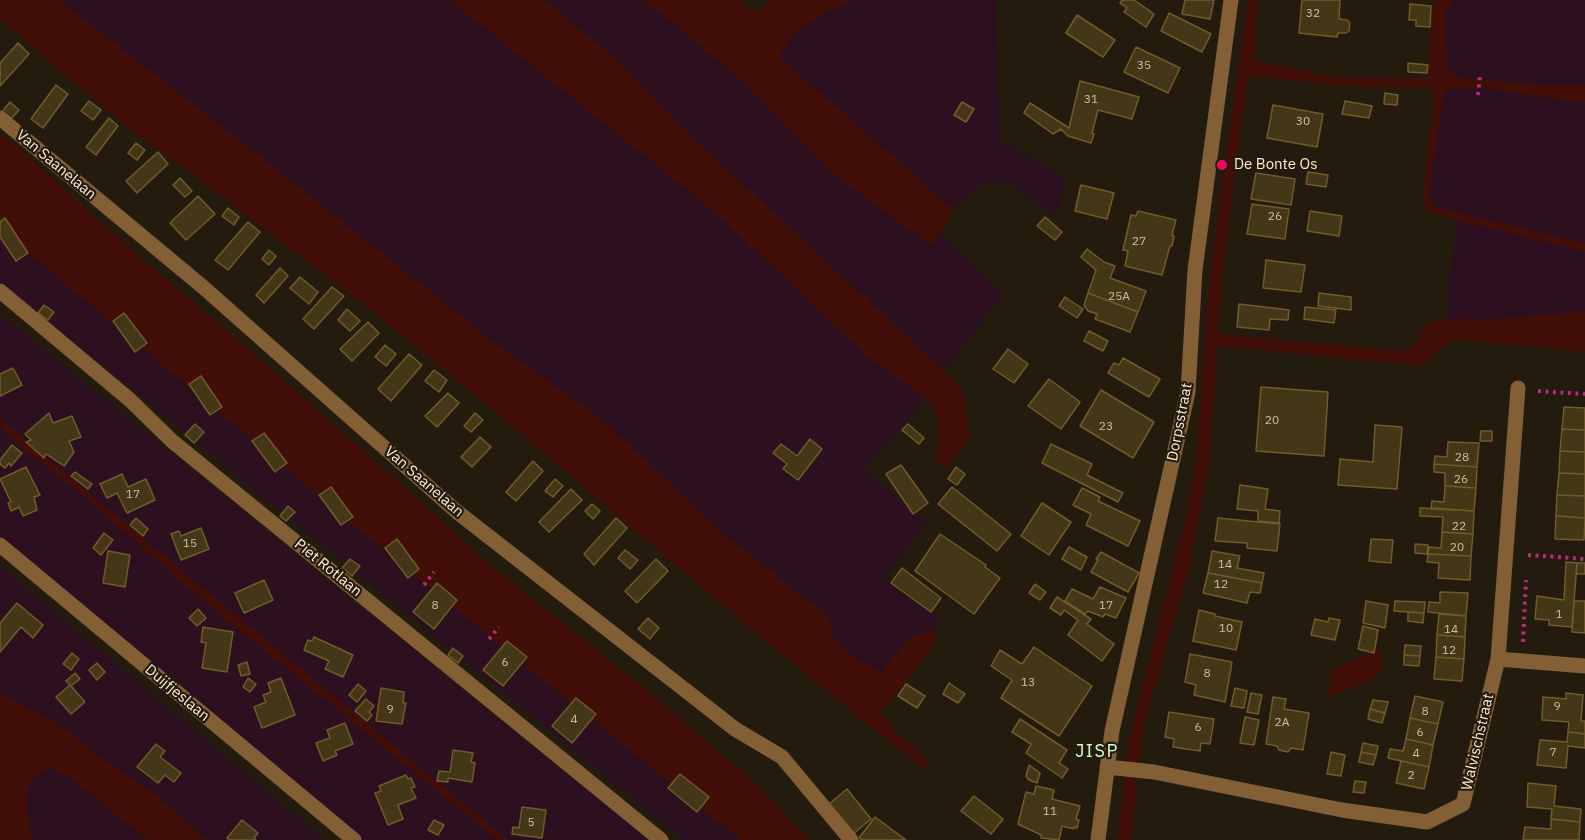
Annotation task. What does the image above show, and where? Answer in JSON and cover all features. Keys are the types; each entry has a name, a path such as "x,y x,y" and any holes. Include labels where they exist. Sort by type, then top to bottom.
{"street":[{"name":"Dorpsstraat","path":"1098,840 1115,767 1112,731 1188,392 1195,270 1231,0"},
{"name":"Van Saanelaan","path":"0,118 203,287 456,511 735,729 782,757 851,840"},
{"name":"Piet Rotlaan","path":"0,291 130,400 172,441 661,840"},
{"name":"Walvischstraat","path":"1115,767 1154,772 1342,810 1427,822 1463,804 1498,659 1518,387"},
{"name":"Duijfjeslaan","path":"0,545 354,840"},
{"path":"1498,659 1585,666"}],"path":[{"path":"1478,95 1480,75"},
{"path":"1537,391 1585,394"},
{"path":"1527,566 1528,555 1585,560"},
{"path":"424,585 434,572"},
{"path":"1522,661 1526,578"},
{"path":"489,639 499,627"}],"shaded area":[{"path":"0,0 59,0 498,346 598,416 725,535 829,618 833,637 858,660 881,672 911,638 937,628 934,645 881,713 898,734 930,763 923,769 752,630 374,312 133,132 0,19"},
{"path":"59,0 450,0 707,205 871,359 926,399 864,470 926,522 884,578 939,619 937,628 911,638 881,672 858,660 833,636 829,617 725,535 598,416 498,346"},
{"path":"450,0 545,0 620,63 690,135 955,381 965,395 970,436 947,468 936,460 939,433 935,408 926,399 871,359 707,205"},
{"path":"545,0 642,0 680,28 746,85 835,176 932,245 941,233 1004,293 944,370 690,135 620,63"},
{"path":"642,0 740,0 757,14 770,0 849,0 849,3 809,22 778,56 951,207 948,223 932,245 835,176 746,85 680,28"},
{"path":"849,0 996,0 999,139 1064,178 1059,210 1054,217 1012,186 993,182 984,184 950,211 951,207 777,55 808,23 825,12 849,3"},
{"path":"1248,0 1258,0 1254,60 1333,77 1426,78 1435,0 1454,0 1447,8 1445,15 1447,65 1452,73 1461,78 1585,86 1585,103 1474,87 1444,91 1429,194 1438,208 1585,243 1585,252 1429,213 1423,196 1434,97 1430,87 1365,88 1252,76 1247,83 1223,272 1218,334 1403,351 1418,341 1426,324 1438,320 1585,312 1585,352 1453,339 1422,366 1218,346 1209,461 1190,566 1147,714 1142,738 1131,840 1118,840 1128,744 1186,517 1196,460 1211,265"},
{"path":"1454,0 1585,0 1585,86 1461,78 1452,73 1447,65 1445,15 1447,8"},
{"path":"1473,87 1585,103 1585,243 1445,211 1433,205 1429,195 1444,91"},
{"path":"0,134 151,267 220,324 490,565 658,699 761,788 809,840 741,840 420,580 0,229"},
{"path":"1457,220 1585,252 1585,312 1491,319 1445,319"},
{"path":"0,229 420,580 741,840 684,840 6,287 0,298"},
{"path":"0,314 649,840 361,840 0,547"},
{"path":"0,418 508,840 498,840 201,599 87,499 13,440 0,425"},
{"path":"0,566 325,840 208,840 148,789 96,754 58,724 0,694"},
{"path":"1381,647 1381,669 1374,679 1327,698 1332,670"},
{"path":"0,694 58,724 96,754 148,789 208,840 147,840 73,779 52,768 41,772 29,787 27,808 32,840 0,840"},
{"path":"52,768 73,779 147,840 32,840 27,808 29,787 41,772"}],"building":[{"path":"1122,0 1134,0 1154,14 1146,27 1124,12 1127,8 1120,3"},
{"path":"1185,0 1214,0 1210,19 1182,14"},
{"path":"1302,0 1340,0 1339,19 1350,23 1349,31 1338,33 1337,37 1299,33"},
{"path":"1410,4 1431,6 1430,27 1416,26 1416,20 1409,20"},
{"path":"1169,13 1211,34 1202,52 1161,31"},
{"path":"1077,15 1115,40 1103,57 1066,33"},
{"path":"18,43 29,54 0,86 0,63"},
{"path":"1136,47 1180,68 1168,93 1124,72"},
{"path":"1408,63 1428,65 1427,73 1408,72"},
{"path":"1080,81 1139,97 1132,119 1098,110 1091,143 1068,136 1061,129 1053,134 1024,113 1030,103 1069,128"},
{"path":"56,85 68,94 43,128 31,119"},
{"path":"1385,93 1398,95 1397,105 1384,104"},
{"path":"89,101 101,110 93,120 81,111"},
{"path":"1345,101 1372,106 1369,118 1342,114"},
{"path":"10,102 19,110 11,119 2,112"},
{"path":"962,102 974,109 966,122 954,115"},
{"path":"1273,105 1323,114 1317,147 1267,138"},
{"path":"109,118 118,126 96,155 86,147"},
{"path":"136,143 145,150 137,160 128,153"},
{"path":"158,152 168,164 137,193 126,181"},
{"path":"1308,172 1328,175 1326,187 1306,184"},
{"path":"1256,173 1295,179 1291,205 1251,199"},
{"path":"180,178 192,191 185,197 173,185"},
{"path":"1081,185 1114,193 1107,219 1075,211"},
{"path":"198,196 215,214 186,240 170,223"},
{"path":"1252,204 1289,209 1285,239 1247,234"},
{"path":"228,208 239,217 234,225 222,216"},
{"path":"1138,211 1176,220 1172,246 1170,246 1162,275 1125,266 1128,251 1123,250 1131,215 1136,216"},
{"path":"1310,211 1342,216 1339,236 1307,231"},
{"path":"1045,217 1062,232 1055,240 1037,226"},
{"path":"5,218 28,253 16,261 0,237 0,222"},
{"path":"248,222 260,232 228,270 215,260"},
{"path":"1087,249 1104,262 1115,266 1110,278 1146,291 1138,312 1088,293 1096,270 1081,257"},
{"path":"269,250 276,256 269,265 262,259"},
{"path":"1266,260 1305,265 1301,292 1263,288"},
{"path":"280,268 288,276 264,303 256,295"},
{"path":"300,277 318,292 309,304 290,288"},
{"path":"332,287 344,296 314,329 303,319"},
{"path":"1088,293 1138,312 1130,332 1095,319 1097,314 1088,311 1084,305"},
{"path":"1319,293 1351,297 1351,310 1318,306"},
{"path":"1065,297 1083,309 1077,318 1059,306"},
{"path":"1239,304 1289,310 1288,320 1270,319 1269,330 1237,327"},
{"path":"44,305 54,312 48,320 38,313"},
{"path":"1305,307 1336,310 1334,323 1304,319"},
{"path":"347,309 360,321 350,331 338,320"},
{"path":"124,313 147,343 135,352 113,321"},
{"path":"368,322 379,333 352,361 340,349"},
{"path":"1089,331 1108,341 1103,351 1084,341"},
{"path":"385,345 396,354 386,366 375,357"},
{"path":"1008,349 1028,364 1014,383 993,369"},
{"path":"409,354 422,365 391,401 378,389"},
{"path":"1123,358 1160,379 1149,397 1108,373 1114,363 1119,365"},
{"path":"13,368 22,385 0,396 0,374"},
{"path":"434,370 447,380 439,392 425,381"},
{"path":"201,376 222,407 210,415 189,384"},
{"path":"1049,379 1080,402 1061,429 1028,406"},
{"path":"1261,387 1328,392 1324,456 1256,451"},
{"path":"1101,390 1154,422 1133,458 1080,426"},
{"path":"448,393 459,403 437,427 425,416"},
{"path":"1564,407 1585,408 1585,430 1562,429"},
{"path":"49,413 53,423 72,416 81,437 69,441 74,452 64,466 46,454 44,458 26,442 31,440 25,434"},
{"path":"475,413 483,420 471,432 464,426"},
{"path":"195,424 204,432 194,443 185,435"},
{"path":"908,424 924,438 919,444 902,430"},
{"path":"1375,425 1402,427 1397,489 1338,485 1340,459 1373,462"},
{"path":"1562,429 1585,430 1585,452 1560,451"},
{"path":"1481,431 1492,431 1492,441 1480,441"},
{"path":"264,433 287,463 275,472 252,441"},
{"path":"480,437 491,447 472,467 461,457"},
{"path":"810,439 822,449 798,480 783,469 787,464 773,453 781,444 797,456"},
{"path":"1448,442 1479,443 1477,467 1434,464 1435,456 1447,457"},
{"path":"1051,444 1092,464 1087,475 1123,493 1118,502 1042,463"},
{"path":"12,445 22,453 11,466 9,463 5,468 0,464 0,460"},
{"path":"1560,451 1585,452 1585,474 1559,473"},
{"path":"533,461 543,471 516,501 506,492"},
{"path":"1434,464 1477,467 1476,488 1445,486 1445,473 1434,472"},
{"path":"901,465 928,503 913,514 886,474"},
{"path":"26,467 40,495 34,497 37,510 23,516 19,507 11,511 8,503 11,502 0,479"},
{"path":"956,467 965,474 957,485 948,479"},
{"path":"75,472 92,484 88,489 71,476"},
{"path":"1559,473 1585,474 1585,496 1557,495"},
{"path":"122,474 128,487 146,479 155,500 127,513 117,493 107,498 100,484"},
{"path":"555,479 563,486 553,497 545,491"},
{"path":"1240,485 1268,489 1265,509 1280,511 1279,523 1258,521 1258,511 1237,509"},
{"path":"1445,486 1476,488 1474,511 1431,508 1432,501 1444,502"},
{"path":"331,487 353,517 341,525 319,495"},
{"path":"952,487 1011,534 997,551 938,504"},
{"path":"1082,488 1100,497 1098,501 1140,521 1128,546 1086,525 1091,514 1073,505"},
{"path":"571,489 582,500 549,532 539,522"},
{"path":"1557,495 1585,496 1585,518 1556,516"},
{"path":"1042,503 1071,522 1049,555 1021,536"},
{"path":"592,504 600,511 593,519 585,511"},
{"path":"288,506 295,512 286,521 280,516"},
{"path":"1420,508 1474,511 1473,534 1442,532 1443,517 1420,516"},
{"path":"1556,516 1585,518 1584,540 1555,539"},
{"path":"136,518 148,529 143,536 130,525"},
{"path":"616,518 627,528 594,565 584,554"},
{"path":"1218,518 1280,524 1277,551 1247,548 1247,543 1215,541"},
{"path":"201,528 209,549 181,560 171,534 179,531 181,536"},
{"path":"1442,532 1473,534 1471,556 1428,554 1429,547 1441,548"},
{"path":"104,533 113,540 101,555 93,548"},
{"path":"940,534 986,565 985,567 1000,578 974,614 915,571"},
{"path":"397,539 419,569 408,578 385,548"},
{"path":"1371,539 1393,540 1391,563 1369,561"},
{"path":"1415,544 1428,545 1427,554 1415,553"},
{"path":"1069,547 1087,557 1081,570 1062,559"},
{"path":"625,550 638,560 630,569 618,558"},
{"path":"108,551 130,555 125,587 103,583"},
{"path":"1212,551 1240,556 1237,568 1264,573 1262,583 1208,573"},
{"path":"1101,552 1139,573 1128,592 1091,572"},
{"path":"1428,554 1471,556 1470,580 1438,578 1439,563 1427,562"},
{"path":"350,559 360,566 352,576 342,568"},
{"path":"656,559 668,571 637,603 625,591"},
{"path":"1566,562 1577,563 1572,627 1549,625 1549,620 1535,619 1537,596 1564,600"},
{"path":"1577,563 1585,563 1585,574 1576,574"},
{"path":"902,568 941,598 931,612 891,583"},
{"path":"1208,573 1262,583 1260,593 1250,592 1247,603 1203,593"},
{"path":"264,580 273,600 244,613 235,593"},
{"path":"437,583 457,600 434,629 413,612"},
{"path":"1035,584 1046,592 1040,600 1029,593"},
{"path":"1100,587 1126,598 1116,618 1105,614 1103,617 1088,611 1085,614 1065,601 1072,589 1093,599"},
{"path":"1440,592 1468,593 1466,616 1428,612 1429,602 1440,603"},
{"path":"1057,597 1091,619 1087,624 1114,644 1102,661 1068,635 1078,620 1064,610 1061,615 1050,608"},
{"path":"1366,601 1388,605 1385,628 1363,623"},
{"path":"1395,601 1425,602 1424,613 1394,611"},
{"path":"1574,601 1585,601 1585,633 1572,632"},
{"path":"17,603 43,625 33,638 21,627 0,652 0,623"},
{"path":"198,609 206,618 197,626 189,618"},
{"path":"1199,610 1242,622 1236,650 1193,641"},
{"path":"1408,612 1424,613 1423,623 1408,621"},
{"path":"1439,614 1466,616 1465,637 1437,635"},
{"path":"648,618 659,628 650,639 638,629"},
{"path":"1329,618 1340,620 1335,640 1311,635 1315,619 1328,622"},
{"path":"1363,626 1378,630 1374,653 1358,649"},
{"path":"203,627 233,632 227,672 202,668 206,643 201,642"},
{"path":"1437,635 1465,637 1464,659 1436,657"},
{"path":"314,637 353,655 343,677 325,669 329,661 304,650 308,640 312,641"},
{"path":"507,641 527,657 503,686 483,670"},
{"path":"1405,645 1421,646 1420,656 1404,655"},
{"path":"1034,647 1092,686 1059,736 1001,698 1012,680 991,666 1000,650 1022,664"},
{"path":"453,648 463,656 458,663 448,655"},
{"path":"72,653 79,659 71,670 63,664"},
{"path":"1190,654 1232,662 1225,702 1194,695 1196,685 1185,682"},
{"path":"1404,655 1420,656 1419,666 1404,665"},
{"path":"1436,657 1464,659 1462,681 1434,679"},
{"path":"247,662 250,674 241,676 238,665"},
{"path":"97,663 105,672 97,680 89,670"},
{"path":"75,673 80,679 71,686 85,702 71,714 56,697 70,685 66,681"},
{"path":"248,678 256,684 250,692 243,687"},
{"path":"281,678 295,715 262,728 254,707 266,702 263,695 271,692 268,683"},
{"path":"949,683 965,694 958,703 943,694"},
{"path":"358,684 366,691 357,702 349,695"},
{"path":"906,684 925,696 917,708 898,696"},
{"path":"381,688 404,692 403,703 406,703 402,724 376,721"},
{"path":"1235,688 1247,691 1244,708 1231,706"},
{"path":"1251,693 1262,695 1258,714 1247,712"},
{"path":"1566,693 1583,695 1581,721 1585,721 1585,734 1568,732 1569,722 1542,720 1543,697 1566,699"},
{"path":"1415,696 1443,702 1438,724 1410,718"},
{"path":"1273,697 1286,699 1284,709 1309,713 1303,750 1291,748 1288,752 1279,750 1277,746 1266,744"},
{"path":"576,698 596,714 572,743 552,726"},
{"path":"366,699 374,706 369,712 372,715 367,721 355,711"},
{"path":"1373,700 1388,702 1385,713 1370,709"},
{"path":"1370,709 1385,713 1382,723 1368,719"},
{"path":"1169,712 1214,719 1210,744 1201,743 1200,751 1173,747 1174,739 1165,737"},
{"path":"1245,717 1259,720 1254,745 1240,743"},
{"path":"1410,718 1438,724 1433,745 1406,739"},
{"path":"1020,719 1067,750 1059,763 1068,769 1062,778 1026,753 1031,744 1012,732"},
{"path":"345,723 353,744 335,751 337,755 323,761 316,743 330,738 327,730"},
{"path":"1568,732 1585,734 1585,748 1568,746 1566,768 1537,765 1540,740 1567,742"},
{"path":"1406,739 1433,745 1429,767 1388,758 1390,749 1403,751"},
{"path":"1363,743 1378,746 1376,755 1361,752"},
{"path":"156,744 165,751 160,757 181,773 174,782 165,775 158,783 137,767"},
{"path":"453,750 473,753 471,762 475,763 472,782 448,778 448,782 437,781 439,771 450,772"},
{"path":"1331,752 1345,755 1341,776 1327,774"},
{"path":"1361,752 1376,755 1373,765 1359,762"},
{"path":"1401,761 1429,767 1424,789 1396,783"},
{"path":"1029,765 1040,773 1037,783 1026,776"},
{"path":"680,774 709,797 697,812 668,788"},
{"path":"406,775 408,779 411,778 415,787 411,788 416,798 398,805 403,819 388,825 375,793 381,791 379,786"},
{"path":"1355,781 1366,782 1364,793 1353,792"},
{"path":"1528,783 1556,786 1554,806 1581,809 1580,822 1551,819 1552,809 1527,807"},
{"path":"1036,786 1054,790 1052,799 1080,806 1076,819 1079,820 1077,828 1062,826 1059,840 1041,838 1041,835 1018,824 1026,792 1034,794"},
{"path":"847,789 871,819 853,834 828,805"},
{"path":"974,796 1003,819 991,834 961,811"},
{"path":"522,807 546,810 542,838 512,834 513,827 519,828"},
{"path":"875,817 906,840 862,840 859,838"},
{"path":"1551,819 1580,822 1579,840 1523,840 1525,827 1551,829"},
{"path":"242,820 258,833 254,838 256,840 229,840 227,838"},
{"path":"434,820 444,825 438,835 428,830"}],"place":[{"name":"De Bonte Os","path":"1222,165"}],"district":[{"name":"JISP","path":"1097,752"}]}
